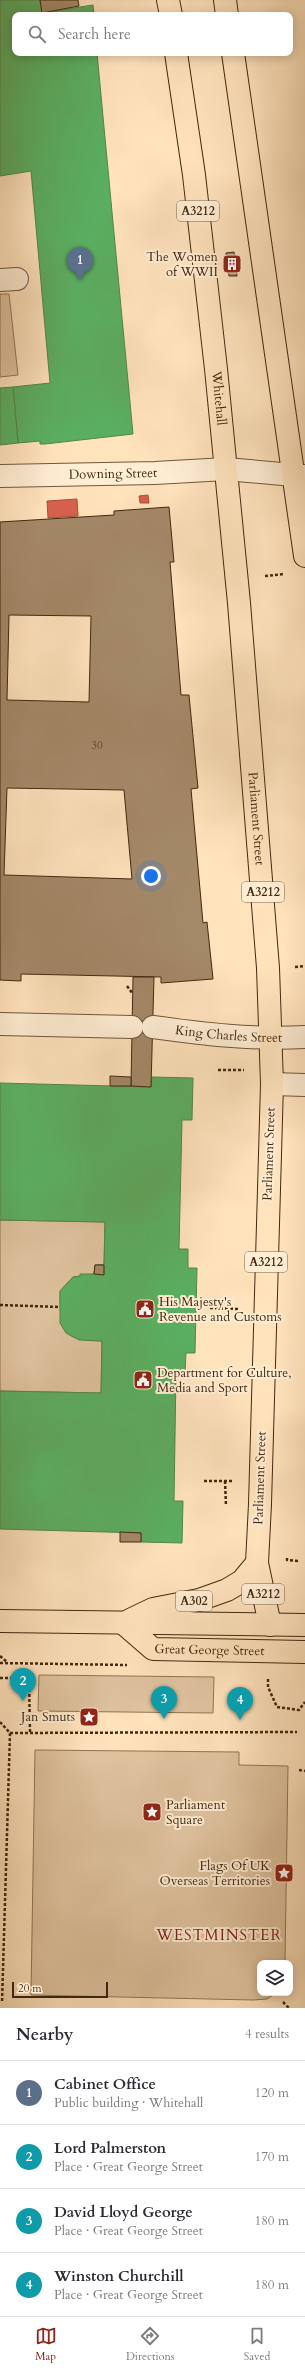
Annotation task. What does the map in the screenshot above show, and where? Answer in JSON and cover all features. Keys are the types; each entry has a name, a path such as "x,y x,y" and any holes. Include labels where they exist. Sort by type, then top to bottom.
{"main road":[{"path":"168,0 170,12"},
{"path":"225,0 227,12"},
{"name":"Whitehall","path":"176,56 194,175 226,469 251,746"},
{"path":"232,56 276,364 300,476 305,556"},
{"name":"Parliament Street","path":"251,746 268,968 269,1039 272,1084 261,1489 257,1563"},
{"name":"Great George Street","path":"123,1623 153,1609 199,1600 227,1590 242,1581 257,1563"},
{"name":"A3212","path":"257,1563 270,1625"},
{"name":"Great George Street","path":"1,1620 305,1625"},
{"name":"Great George Street","path":"123,1623 152,1649 305,1652"}],"street":[{"name":"Downing Street","path":"0,476 155,473 226,469 300,476"},
{"name":"King Charles Street","path":"0,1024 142,1027 221,1037 269,1039 305,1037"},
{"path":"272,1084 305,1085"}],"path":[{"path":"259,577 288,574"},
{"path":"127,986 133,994"},
{"path":"218,1070 244,1070"},
{"path":"0,1305 60,1307"},
{"path":"210,1308 238,1309"},
{"path":"204,1481 236,1481"},
{"path":"225,1481 226,1506"},
{"path":"0,1656 7,1662 0,1663"},
{"path":"0,1678 29,1678 30,1732"},
{"path":"268,1679 268,1687 277,1707 299,1710 305,1702"},
{"path":"0,1722 10,1733 2,2003"},
{"path":"10,1733 297,1732"},
{"path":"299,1770 305,1771"},
{"path":"283,2002 289,2008"}],"shaded area":[{"path":"0,294 9,294 18,375 0,377"},
{"path":"0,1220 105,1222 104,1265 95,1265 94,1274 73,1277 60,1291 62,1324 65,1331 78,1338 102,1341 101,1393 0,1391"},
{"path":"39,1675 214,1677 213,1713 38,1711"},
{"name":"Parliament Square","path":"35,1750 239,1752 239,1765 288,1766 285,1960 257,1960 257,1996 272,1996 267,1999 253,2000 31,1995"}],"building: Shops":[{"path":"148,495 149,503 140,503 139,496"},
{"path":"77,499 78,516 48,518 47,501"}],"building: Public":[{"path":"0,0 40,0 42,12 12,12 12,56 97,56 133,434 45,444 40,444 40,441 18,443 13,387 50,383 31,171 0,176"},
{"path":"93,5 94,12 48,12"},
{"path":"13,387 18,443 0,445 0,388"},
{"path":"152,1077 193,1078 192,1120 182,1120 179,1249 188,1249 188,1268 197,1268 195,1353 186,1353 185,1372 176,1372 174,1501 183,1501 182,1543 141,1542 141,1533 0,1529 0,1391 101,1393 102,1341 79,1340 66,1333 60,1323 60,1291 73,1277 80,1276 80,1274 94,1274 95,1265 104,1265 105,1222 0,1220 0,1083 151,1087"}],"building: Other":[{"path":"40,0 78,0 79,6 42,12"},
{"name":"The Women of WWII","path":"234,252 237,276 229,276 226,253"},
{"path":"169,507 174,562 170,562 181,695 189,695 198,788 191,789 203,923 207,922 213,979 161,983 161,977 21,974 21,981 0,980 0,522 114,515 114,511","holes":["9,615 91,616 89,702 7,700","7,788 124,790 132,879 4,875"]},
{"path":"133,977 154,977 151,1087 131,1086"},
{"path":"110,1076 131,1077 131,1086 110,1086"},
{"path":"95,1265 104,1265 104,1275 94,1274"},
{"path":"120,1532 141,1533 141,1542 120,1542"}],"place":[{"name":"The Women of WWII","path":"232,264"},
{"name":"Cabinet Office","path":"80,280"},
{"name":"His Majesty's Revenue and Customs","path":"145,1309"},
{"name":"Department for Culture, Media and Sport","path":"143,1380"},
{"name":"Lord Palmerston","path":"23,1701"},
{"name":"Jan Smuts","path":"89,1717"},
{"name":"David Lloyd George","path":"164,1719"},
{"name":"Winston Churchill","path":"240,1720"},
{"name":"Parliament Square","path":"152,1812"},
{"name":"Flags Of UK Overseas Territories","path":"284,1873"}],"district":[{"name":"WESTMINSTER","path":"219,1935"}]}
